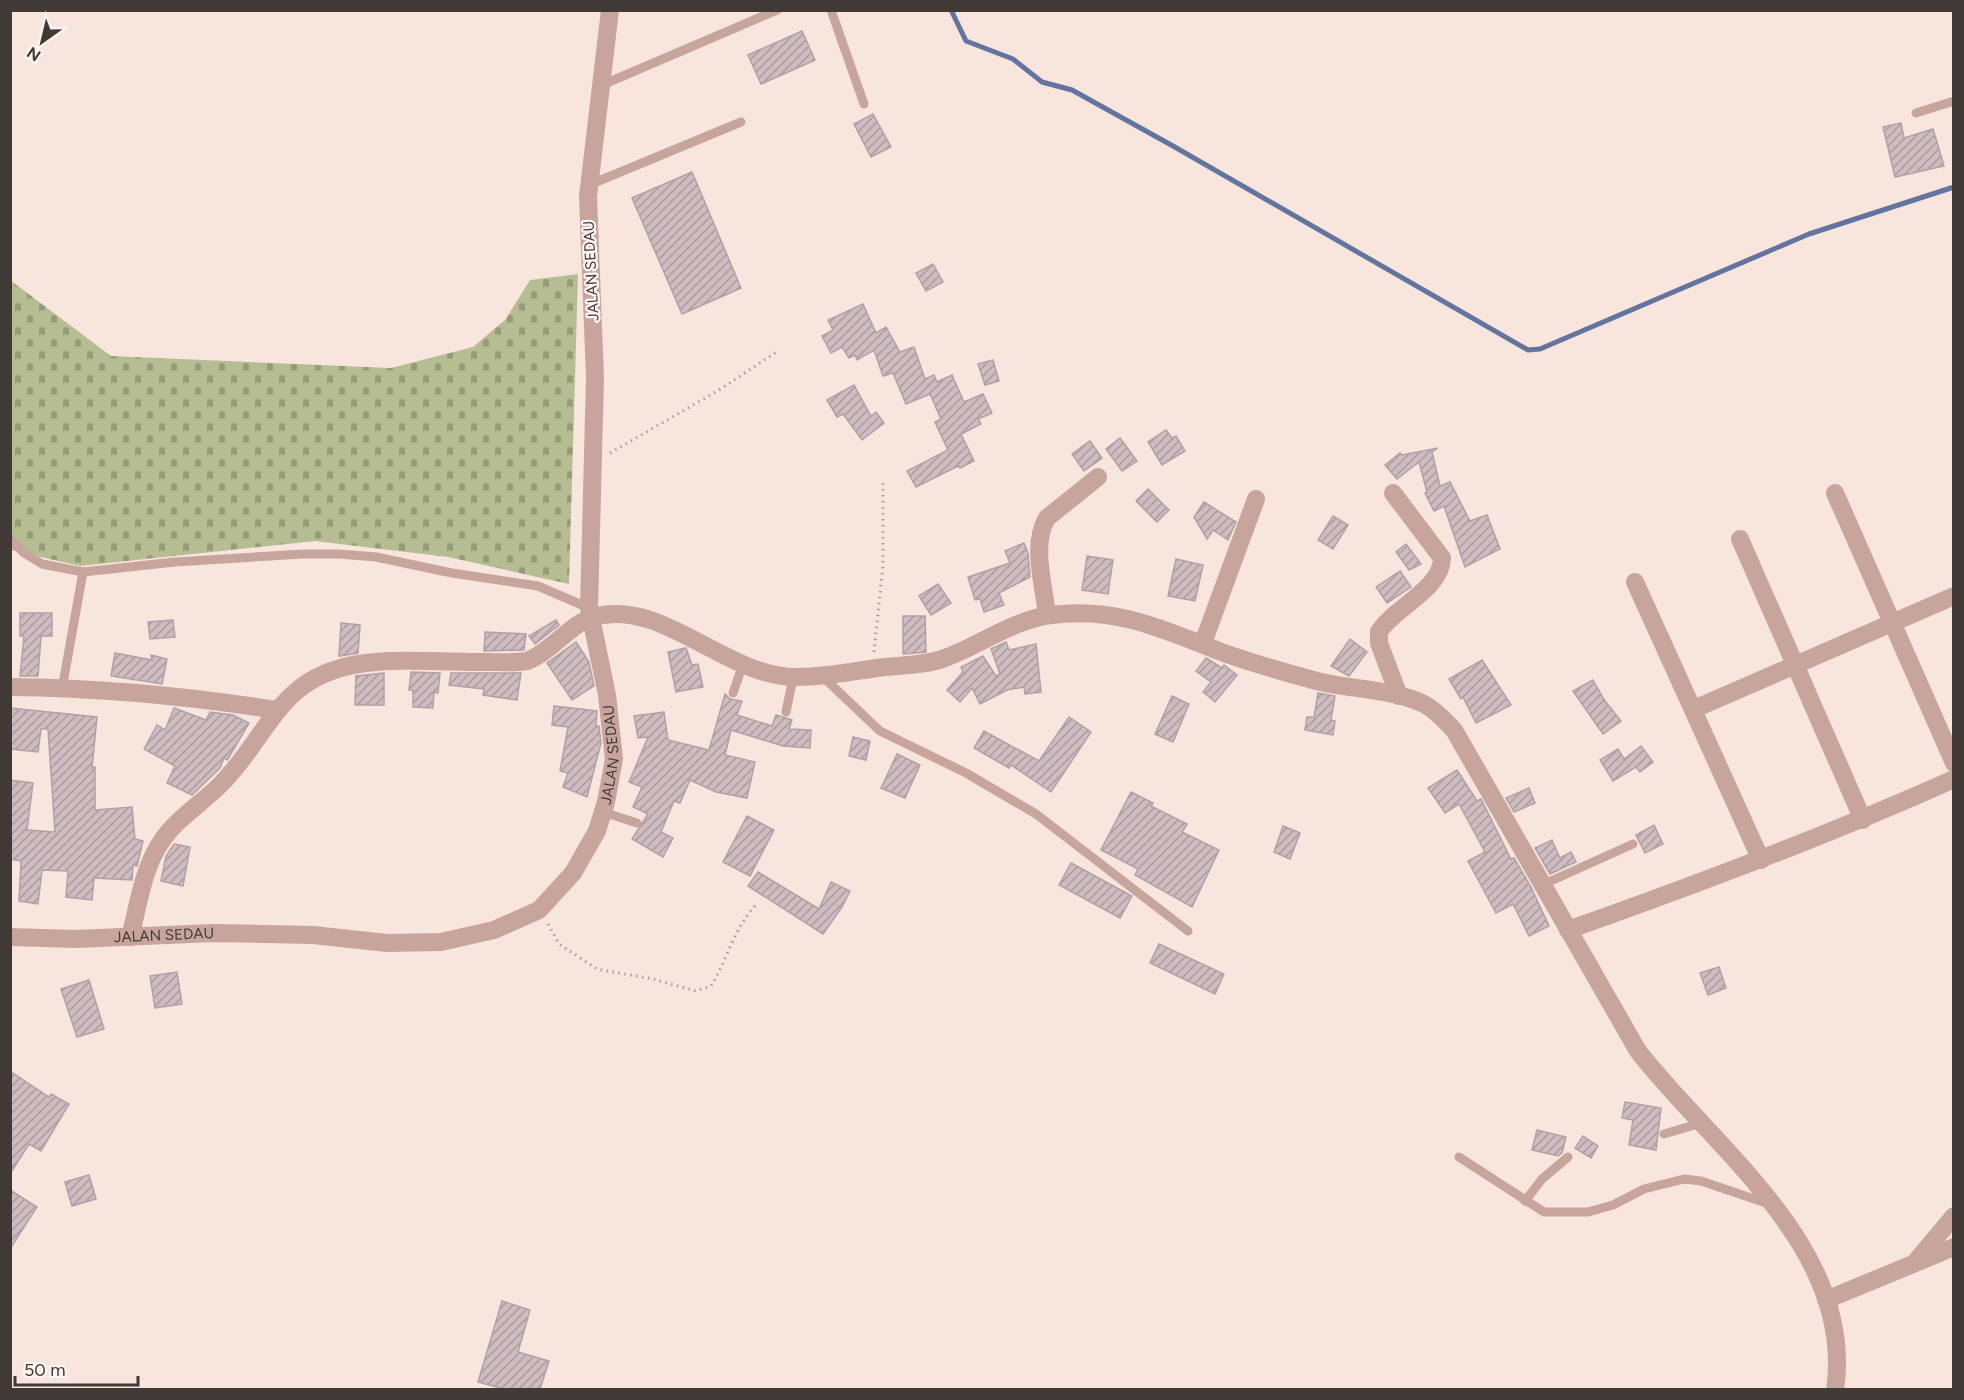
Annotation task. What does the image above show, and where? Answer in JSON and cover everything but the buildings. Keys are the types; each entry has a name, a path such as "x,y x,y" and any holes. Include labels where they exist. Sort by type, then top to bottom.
{"street":[{"name":"JALAN SEDAU","path":"10,937 76,939 224,933 313,935 387,943 441,942 494,930 539,910 573,873 587,851 603,812 614,759 614,738 589,613 595,462 595,354 587,236 589,185 610,10"},
{"path":"1047,615 1040,542 1042,526 1047,518 1098,477"},
{"path":"1835,493 1953,763"},
{"path":"1393,494 1442,558 1439,571 1427,586 1379,632 1378,643 1399,696"},
{"path":"1203,643 1256,499"},
{"path":"1740,539 1863,820"},
{"path":"1635,582 1761,860"},
{"path":"1694,709 1953,596"},
{"path":"130,937 149,869 160,843 174,826 220,785 238,765 276,710 300,685 324,672 358,664 527,661 541,654 589,613 635,616 694,640 742,667 793,678 823,677 938,660 1003,631 1047,615 1098,613 1135,619 1229,654 1316,680 1399,696 1425,705 1454,730 1638,1051 1777,1206 1799,1241 1827,1300 1835,1339 1835,1389"},
{"path":"10,687 207,699 276,710"},
{"path":"1568,930 1761,860 1863,820 1953,779"},
{"path":"1914,1264 1953,1216"},
{"path":"1827,1300 1953,1247"}],"lane":[{"path":"602,85 777,10"},
{"path":"831,10 864,104"},
{"path":"1916,113 1953,101"},
{"path":"589,185 741,122"},
{"path":"10,539 24,553 42,564 83,572 175,562 339,554 538,586 589,613"},
{"path":"62,689 83,572"},
{"path":"733,693 742,667"},
{"path":"823,677 880,731 975,777 1036,814 1188,931"},
{"path":"786,712 793,678"},
{"path":"603,812 637,824"},
{"path":"1542,885 1634,844"},
{"path":"1664,1134 1701,1123"},
{"path":"1459,1157 1525,1202 1544,1212 1588,1212 1613,1205 1644,1189 1684,1179 1701,1181 1777,1206"},
{"path":"1525,1202 1542,1179 1568,1157"}],"path":[{"path":"595,462 719,390 778,351"},
{"path":"872,669 883,565 883,480"},
{"path":"539,910 559,944 597,969 652,979 696,991 711,987 722,969 734,937 758,903"}],"green space":[{"path":"578,274 569,584 448,557 315,541 80,566 11,550 10,280 111,356 391,368 473,347 505,320 530,280"}],"waterway":[{"path":"951,10 966,41 1013,59 1042,82 1072,90 1528,350 1540,349 1809,234 1954,187"}]}
